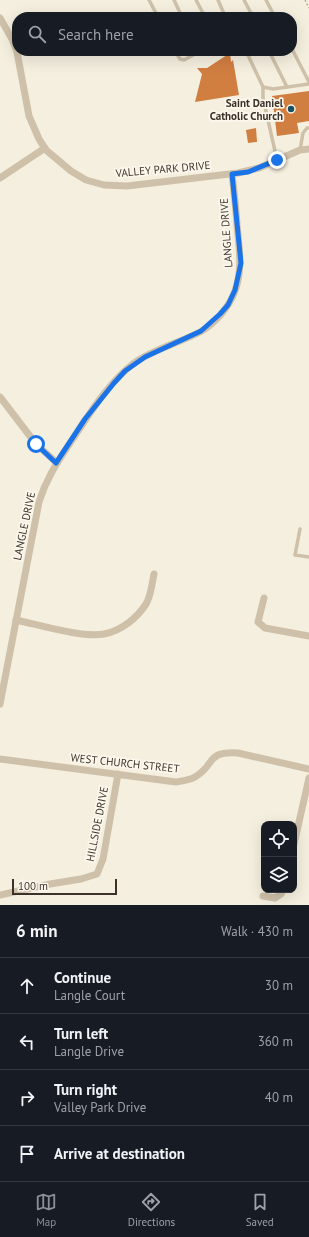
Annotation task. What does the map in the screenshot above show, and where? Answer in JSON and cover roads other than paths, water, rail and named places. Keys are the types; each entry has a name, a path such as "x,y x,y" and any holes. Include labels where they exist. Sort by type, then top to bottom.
{"street":[{"name":"VALLEY PARK DRIVE","path":"0,18 12,39"},
{"name":"VALLEY PARK DRIVE","path":"18,56 29,116 39,139 45,148 70,171 86,180 104,185 127,186 248,172 300,150 309,149"},
{"path":"0,178 45,148"},
{"name":"LANGLE DRIVE","path":"0,704 39,502 43,487 56,463 85,419 125,371 149,354 201,331 228,305 235,290 241,263 232,174"},
{"path":"0,397 36,444 56,463"},
{"path":"16,620 87,634 103,634 112,632 121,628 137,616 147,603 154,574"},
{"path":"264,598 258,622 265,628 309,636"},
{"name":"WEST CHURCH STREET","path":"0,759 176,782 195,777 217,755 227,753 238,753 309,771"},
{"path":"297,829 309,771"},
{"name":"HILLSIDE DRIVE","path":"0,895 81,879 97,874 103,859 118,774"},
{"path":"263,896 275,898 282,893"}],"lane":[{"path":"149,0 155,12"},
{"path":"174,0 180,12"},
{"path":"196,0 202,12"},
{"path":"218,0 225,12"},
{"path":"244,0 250,12"},
{"path":"266,0 272,12"},
{"path":"178,56 180,59 184,60 191,56"},
{"path":"248,56 263,87 263,98 277,160"},
{"path":"272,56 287,87"},
{"path":"263,87 272,89 309,83 296,56"},
{"path":"300,150 303,133 307,128 309,128"},
{"path":"300,529 295,555 309,557"}],"place":[{"name":"Saint Daniel Catholic Church","path":"291,109"}]}
